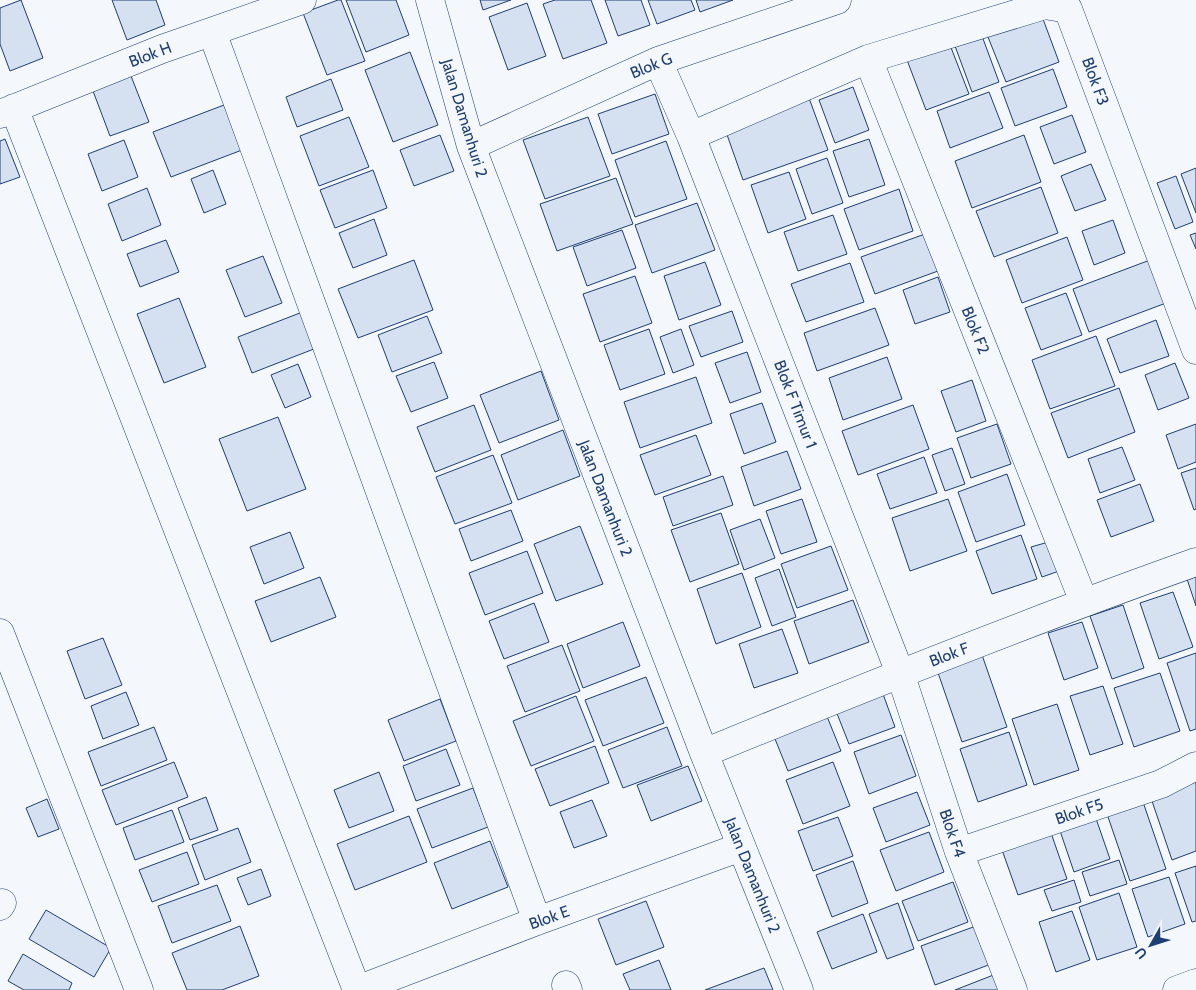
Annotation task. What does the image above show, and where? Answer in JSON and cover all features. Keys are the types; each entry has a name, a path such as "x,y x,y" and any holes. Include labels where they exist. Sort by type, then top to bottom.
{"street":[{"name":"Blok H","path":"7,111 162,49 302,0"},
{"name":"Jalan Damanhuri 2","path":"430,0 471,146 704,753 798,990"},
{"name":"Blok G","path":"471,146 658,61 837,0"},
{"name":"Blok F3","path":"868,59 1045,5 1068,9 1196,350"},
{"path":"212,32 537,921"},
{"path":"691,136 868,59"},
{"name":"Blok F2","path":"868,59 1084,602"},
{"name":"Blok F Timur 1","path":"658,61 691,136 900,673"},
{"path":"7,111 357,990"},
{"name":"Blok F","path":"704,753 900,673 1084,602 1196,562"},
{"path":"0,633 139,990"},
{"name":"Blok F4","path":"900,673 959,852 1013,990"},
{"name":"Blok F5","path":"959,852 1161,784 1196,766"},
{"name":"Blok E","path":"357,990 537,921 742,847"},
{"path":"1177,990 1196,983"}],"building":[{"path":"21,0 43,58 10,71 0,44 0,8"},
{"path":"112,0 156,0 165,25 127,40"},
{"path":"341,0 365,61 327,75 303,13"},
{"path":"346,0 396,0 409,35 366,52"},
{"path":"480,0 511,0 483,10"},
{"path":"555,0 591,0 607,43 563,59 543,4"},
{"path":"605,0 641,0 650,25 618,36"},
{"path":"648,0 691,0 695,10 657,24"},
{"path":"696,0 733,0 700,12"},
{"path":"527,3 546,56 508,70 489,17"},
{"path":"1040,11 1059,62 1006,82 986,32"},
{"path":"982,36 999,82 972,92 955,46"},
{"path":"950,45 969,94 926,110 907,60"},
{"path":"410,52 438,125 393,142 365,70"},
{"path":"1053,69 1067,107 1015,126 1001,88"},
{"path":"131,76 149,122 110,136 93,91"},
{"path":"331,79 343,110 297,127 286,97"},
{"path":"853,87 869,130 835,143 819,100"},
{"path":"989,92 1003,128 950,148 937,111"},
{"path":"655,94 669,134 612,154 598,114"},
{"path":"809,98 828,150 743,180 725,129"},
{"path":"224,105 242,150 171,177 153,132"},
{"path":"1072,115 1086,152 1054,164 1040,127"},
{"path":"349,117 369,167 319,186 300,136"},
{"path":"588,117 610,176 545,199 523,140"},
{"path":"440,135 454,171 414,186 400,150"},
{"path":"1024,135 1041,182 972,208 955,161"},
{"path":"5,139 20,177 0,184 0,141"},
{"path":"869,139 885,185 849,197 833,151"},
{"path":"124,140 138,177 102,191 88,154"},
{"path":"666,141 687,199 635,217 615,160"},
{"path":"827,158 843,203 812,214 796,169"},
{"path":"1091,164 1106,200 1075,211 1061,176"},
{"path":"1196,168 1196,213 1181,174"},
{"path":"213,170 226,204 204,213 191,179"},
{"path":"373,170 387,208 335,228 320,190"},
{"path":"789,172 806,219 768,233 751,185"},
{"path":"1176,176 1193,222 1175,229 1157,183"},
{"path":"616,178 633,224 557,251 540,204"},
{"path":"1041,187 1058,233 994,257 976,211"},
{"path":"147,188 161,225 122,241 108,204"},
{"path":"899,189 913,231 859,250 844,209"},
{"path":"697,203 715,250 652,273 635,225"},
{"path":"833,215 847,254 798,271 784,232"},
{"path":"374,219 387,255 353,268 339,233"},
{"path":"1113,220 1125,253 1094,265 1082,231"},
{"path":"622,230 636,268 587,286 573,247"},
{"path":"1196,233 1196,249 1190,235"},
{"path":"925,234 938,271 875,294 861,257"},
{"path":"1067,237 1083,280 1022,303 1006,260"},
{"path":"166,240 179,272 140,287 127,254"},
{"path":"263,256 282,303 245,317 226,270"},
{"path":"414,260 433,310 358,338 338,289"},
{"path":"1150,260 1166,303 1089,332 1073,289"},
{"path":"705,262 721,305 679,320 664,276"},
{"path":"850,263 864,302 806,322 791,284"},
{"path":"635,276 652,323 600,342 583,294"},
{"path":"938,277 950,312 915,324 903,290"},
{"path":"1066,293 1082,335 1041,350 1025,308"},
{"path":"179,298 206,367 164,383 137,314"},
{"path":"875,308 889,345 817,371 804,333"},
{"path":"305,311 319,347 252,373 238,337"},
{"path":"732,311 743,342 701,357 689,326"},
{"path":"427,316 442,353 392,372 378,335"},
{"path":"1156,320 1169,356 1120,373 1107,339"},
{"path":"649,329 665,374 620,390 604,345"},
{"path":"681,329 694,365 673,373 660,337"},
{"path":"1096,336 1115,386 1050,409 1032,360"},
{"path":"747,352 761,392 730,403 715,363"},
{"path":"887,357 902,399 843,420 829,378"},
{"path":"434,362 448,398 411,412 396,376"},
{"path":"1175,363 1189,398 1158,410 1145,375"},
{"path":"298,364 311,397 285,408 271,375"},
{"path":"541,371 559,420 499,443 480,395"},
{"path":"696,377 712,423 640,448 624,402"},
{"path":"972,380 986,421 956,432 941,391"},
{"path":"1119,388 1135,432 1068,458 1051,413"},
{"path":"762,403 776,442 744,454 730,414"},
{"path":"474,405 491,450 435,472 417,427"},
{"path":"913,405 929,449 858,475 842,431"},
{"path":"278,417 306,489 247,511 219,439"},
{"path":"997,424 1011,464 971,478 957,438"},
{"path":"1196,424 1196,462 1178,469 1166,435"},
{"path":"563,430 580,476 518,500 501,455"},
{"path":"696,435 711,475 655,495 640,455"},
{"path":"1122,447 1135,480 1100,493 1088,459"},
{"path":"952,448 965,484 945,491 932,455"},
{"path":"787,451 801,489 754,506 741,467"},
{"path":"493,455 512,503 455,524 436,477"},
{"path":"924,457 937,493 890,509 877,474"},
{"path":"1196,468 1196,509 1194,510 1181,473"},
{"path":"1007,474 1025,525 976,542 958,492"},
{"path":"723,476 733,505 673,526 663,497"},
{"path":"1140,484 1154,521 1111,537 1097,500"},
{"path":"802,499 817,542 781,554 766,511"},
{"path":"948,499 967,551 910,571 892,518"},
{"path":"511,510 523,541 471,561 459,529"},
{"path":"721,513 739,564 690,582 671,530"},
{"path":"760,519 775,558 744,570 730,530"},
{"path":"580,526 603,584 556,601 534,544"},
{"path":"290,532 304,568 264,584 250,547"},
{"path":"1021,535 1037,579 992,594 976,551"},
{"path":"1052,541 1062,570 1042,577 1031,547"},
{"path":"831,546 848,590 797,608 781,564"},
{"path":"527,551 543,593 485,615 469,573"},
{"path":"779,569 796,617 772,626 755,578"},
{"path":"742,573 761,627 716,644 697,589"},
{"path":"1196,573 1196,606 1186,576"},
{"path":"320,577 336,617 271,642 255,601"},
{"path":"1173,592 1193,647 1159,659 1140,603"},
{"path":"853,600 869,642 809,664 794,621"},
{"path":"534,603 549,642 504,659 489,621"},
{"path":"1123,605 1144,668 1112,679 1090,616"},
{"path":"623,622 640,666 583,688 567,644"},
{"path":"1082,622 1098,668 1064,680 1048,633"},
{"path":"782,629 798,673 754,688 739,644"},
{"path":"103,638 122,685 85,699 67,651"},
{"path":"562,645 580,691 525,712 507,666"},
{"path":"981,652 1007,727 962,742 936,667"},
{"path":"1196,653 1196,729 1190,731 1167,663"},
{"path":"1160,673 1180,731 1134,747 1114,688"},
{"path":"646,677 664,723 603,746 585,700"},
{"path":"1103,686 1123,744 1090,755 1070,696"},
{"path":"126,692 139,725 103,739 91,706"},
{"path":"883,694 895,727 849,744 836,711"},
{"path":"576,696 594,741 531,766 513,721"},
{"path":"440,699 456,741 404,761 388,720"},
{"path":"1057,704 1079,770 1034,785 1012,719"},
{"path":"826,714 841,751 788,771 773,734"},
{"path":"154,727 167,760 101,786 88,752"},
{"path":"667,727 682,766 623,788 608,750"},
{"path":"1009,732 1027,785 978,802 960,749"},
{"path":"901,735 916,776 869,794 854,752"},
{"path":"595,746 609,783 550,806 535,769"},
{"path":"446,749 460,785 416,801 403,766"},
{"path":"174,762 188,797 116,825 102,790"},
{"path":"833,762 850,806 803,824 786,780"},
{"path":"688,766 702,801 651,821 637,785"},
{"path":"379,772 394,811 349,828 334,790"},
{"path":"1196,782 1196,851 1172,860 1151,798"},
{"path":"473,788 488,827 432,848 417,809"},
{"path":"917,792 930,825 886,842 873,808"},
{"path":"206,797 218,830 190,840 178,808"},
{"path":"47,799 59,829 38,837 26,808"},
{"path":"592,800 607,836 574,848 560,812"},
{"path":"1143,802 1166,869 1130,881 1107,814"},
{"path":"1092,807 1110,859 1074,872 1056,819"},
{"path":"172,810 184,842 135,860 123,828"},
{"path":"409,816 427,862 355,890 337,844"},
{"path":"838,817 853,856 813,871 798,831"},
{"path":"238,828 251,862 205,880 192,845"},
{"path":"1050,830 1067,879 1018,895 1001,847"},
{"path":"929,832 944,872 896,891 880,850"},
{"path":"490,841 508,887 452,909 434,863"},
{"path":"187,852 199,884 152,902 139,870"},
{"path":"1119,860 1127,884 1090,896 1082,872"},
{"path":"853,861 868,903 832,917 816,875"},
{"path":"1196,866 1196,921 1192,922 1175,873"},
{"path":"261,869 271,896 248,905 237,878"},
{"path":"1169,877 1185,924 1148,937 1132,889"},
{"path":"1074,880 1081,902 1052,911 1044,890"},
{"path":"953,882 968,922 918,941 902,901"},
{"path":"217,885 231,921 172,943 158,906"},
{"path":"1119,893 1137,947 1097,960 1079,907"},
{"path":"646,901 664,947 616,965 598,919"},
{"path":"898,903 914,949 887,959 869,914"},
{"path":"46,910 111,948 94,977 29,939"},
{"path":"1072,911 1090,960 1056,972 1039,922"},
{"path":"863,914 877,952 832,969 817,932"},
{"path":"240,926 259,976 222,990 187,990 172,953"},
{"path":"976,926 991,964 935,985 921,946"},
{"path":"23,954 72,983 69,990 24,990 8,981"},
{"path":"659,960 671,990 630,990 623,974"},
{"path":"764,968 773,990 705,990"},
{"path":"996,974 1002,990 955,990"}]}
